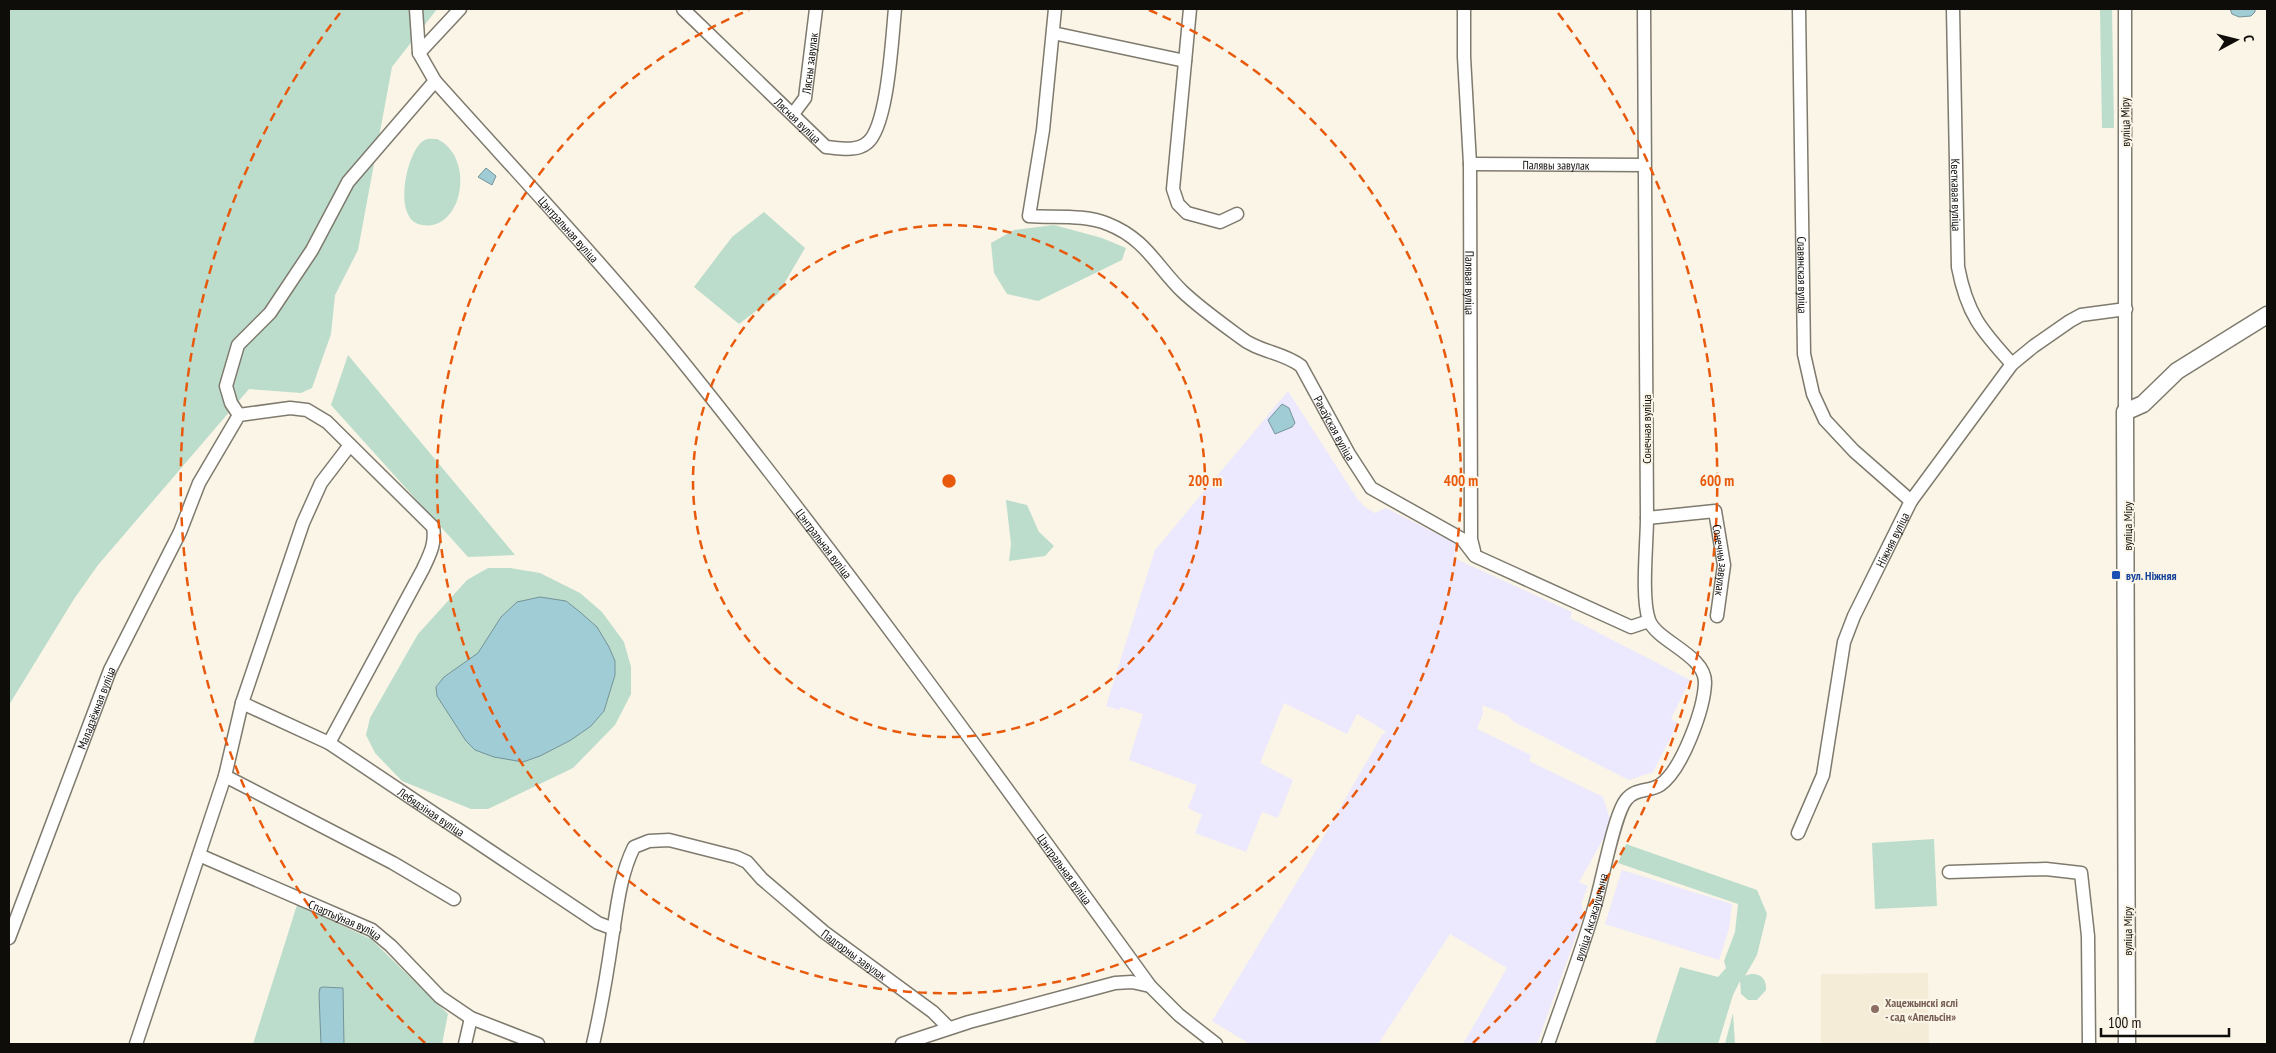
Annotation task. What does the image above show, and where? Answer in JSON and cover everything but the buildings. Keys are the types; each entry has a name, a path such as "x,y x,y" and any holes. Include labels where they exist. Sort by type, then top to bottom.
{"main road":[{"path":"2125,412 2143,404 2184,366 2267,315"},
{"name":"вуліца Міру","path":"2125,412 2127,495 2127,1044"}],"street":[{"path":"416,9 419,53"},
{"path":"419,53 460,9"},
{"name":"Лясная вуліца","path":"683,9 826,147 854,149 867,143 878,130 884,104 895,9"},
{"name":"Лясны завулак","path":"793,114 805,98 816,9"},
{"path":"1055,9 1053,33 1185,61"},
{"path":"1190,9 1173,189 1178,204 1187,213 1220,222 1237,214"},
{"name":"Палявая вуліца","path":"1464,9 1464,57 1470,164 1471,539 1475,556"},
{"name":"Сонечная вуліца","path":"1644,9 1646,599 1649,621"},
{"name":"Славянская вуліца","path":"1799,9 1804,354 1807,370 1813,394 1825,420 1854,451 1911,501"},
{"name":"Кветкавая вуліца","path":"1953,9 1958,267 1969,309 1981,330 2012,364"},
{"name":"вуліца Міру","path":"2125,9 2125,412"},
{"name":"Ракаўская вуліца","path":"1053,33 1043,130 1028,216 1107,223 1142,244 1183,292 1242,339 1259,349 1292,359 1301,366 1349,454 1371,488 1462,539 1475,556"},
{"name":"Цэнтральная вуліца","path":"419,53 434,80 610,275 691,372 854,580 1150,986 1179,1015 1216,1044"},
{"path":"329,743 423,569 435,538 433,526 327,422 308,410 290,408 239,416 231,403 226,386 238,345 270,312 312,250 348,182 434,80"},
{"name":"Палявы завулак","path":"1470,164 1644,165"},
{"name":"Ніжняя вуліца","path":"1798,833 1822,775 1844,642 1854,616 1911,501 2012,364 2034,346 2081,315 2126,309"},
{"name":"Маладзёжная вуліца","path":"9,938 110,670 180,532 199,483 239,416"},
{"path":"136,1044 225,776 242,703 304,523 321,483 350,445"},
{"name":"Сонечны завулак","path":"1647,518 1716,511 1724,565 1717,616"},
{"path":"1475,556 1631,627 1649,621"},
{"name":"вуліца Аксакаўшчына","path":"1548,1044 1595,906 1621,809 1633,793 1660,785 1677,766 1694,727 1704,692 1705,680 1701,669 1690,656 1664,636 1649,621"},
{"name":"Лебядзіная вуліца","path":"242,703 329,743 598,923 614,929"},
{"path":"225,776 392,863 454,899"},
{"name":"Падгорны завулак","path":"614,929 620,887 634,847 649,840 669,840 736,857 747,862 762,879 824,932 934,1012 949,1028"},
{"name":"Спартыўная вуліца","path":"199,855 372,930 391,946 440,996 471,1018 538,1044"},
{"path":"1949,872 2046,869 2081,873 2089,944 2089,1044"},
{"path":"593,1044 614,929"},
{"path":"902,1044 949,1028 1115,983 1132,982 1150,986"},
{"path":"465,1044 471,1018"}],"shaded area":[{"path":"1288,391 1358,500 1366,508 1375,513 1386,508 1459,545 1454,558 1572,612 1570,618 1690,680 1671,719 1678,723 1653,772 1629,780 1514,722 1507,715 1482,705 1483,713 1477,729 1531,755 1529,761 1603,797 1610,819 1605,836 1579,882 1588,886 1581,904 1584,914 1537,1044 1463,1044 1507,968 1450,934 1378,1044 1250,1044 1212,1021 1309,862 1382,735 1387,732 1357,714 1347,734 1284,703 1260,763 1293,780 1278,818 1262,812 1246,852 1195,833 1202,815 1188,808 1197,785 1129,760 1143,714 1120,707 1119,710 1106,706 1155,550"},
{"path":"1622,870 1732,904 1729,929 1719,960 1605,924"},
{"name":"Хацежынскі яслі - сад «Апельсін»","path":"1928,973 1929,1044 1821,1044 1821,974"}],"green space":[{"path":"9,9 437,9 392,67 358,250 335,295 331,334 312,388 301,393 249,389 98,565 74,599 9,705"},
{"path":"2100,9 2112,9 2114,128 2102,128"},
{"path":"426,139 437,139 449,148 457,161 460,176 459,191 455,206 447,217 436,224 422,225 412,220 407,210 404,197 405,183 408,168 419,145"},
{"path":"764,212 805,248 778,294 739,324 694,287 732,237"},
{"path":"1054,225 1102,238 1126,248 1122,260 1038,301 1007,294 994,273 991,243 1014,230"},
{"path":"348,355 515,555 468,557 331,405"},
{"path":"1006,500 1027,505 1039,532 1054,546 1045,556 1009,561 1011,544"},
{"path":"488,568 510,568 540,573 580,593 602,612 624,642 631,667 631,694 615,725 573,768 488,809 471,809 402,781 375,753 366,735 370,718 418,634 467,580"},
{"path":"1934,839 1937,906 1875,909 1872,843"},
{"path":"1626,844 1757,890 1767,914 1757,955 1745,976 1753,974 1763,978 1766,990 1757,1000 1748,1000 1741,994 1740,981 1733,995 1718,1044 1655,1044 1680,967 1718,977 1726,968 1724,961 1735,932 1738,904 1618,863"},
{"path":"297,905 371,939 448,1014 442,1044 253,1044"},
{"path":"1733,1013 1735,1044 1725,1044"}],"water":[{"path":"2230,9 2255,9 2255,12 2251,16 2239,17 2232,14"},
{"path":"486,168 496,176 492,185 478,177"},
{"path":"1282,404 1289,408 1295,423 1292,427 1275,434 1268,420"},
{"path":"540,597 566,601 597,627 615,661 615,675 604,711 591,726 571,740 540,756 523,762 494,757 475,750 466,741 437,696 436,687 444,677 478,653 501,617 517,602"},
{"path":"320,988 343,988 344,1044 321,1044 319,994"}],"place":[{"name":"вул. Ніжняя","path":"2116,575"},
{"name":"Хацежынскі яслі - сад «Апельсін»","path":"1875,1009"}]}
